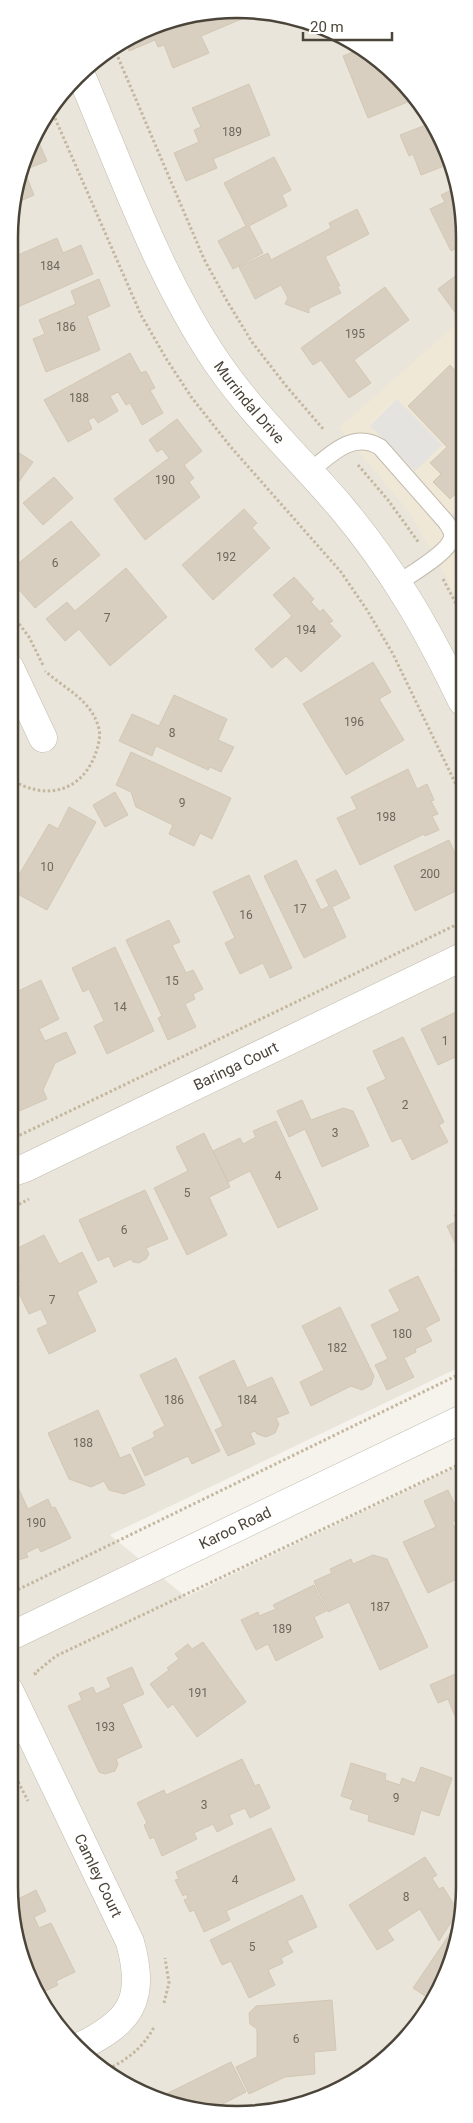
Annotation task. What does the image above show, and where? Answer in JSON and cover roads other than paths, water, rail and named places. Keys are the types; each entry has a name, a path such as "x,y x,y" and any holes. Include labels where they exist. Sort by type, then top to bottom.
{"street":[{"name":"Murrindal Drive","path":"83,81 177,297 199,335 262,421 346,513 377,552 421,619 456,689"},
{"path":"18,685 43,738"},
{"name":"Baringa Court","path":"18,1170 456,960"},
{"name":"Karoo Road","path":"18,1633 456,1422"},
{"name":"Camley Court","path":"18,1709 130,1942 136,1961 136,1992 127,2012 114,2026 98,2038 85,2044"}],"lane":[{"path":"309,472 341,446 364,441 372,442 380,447 446,522 451,529 452,537 443,551 398,583"}]}
